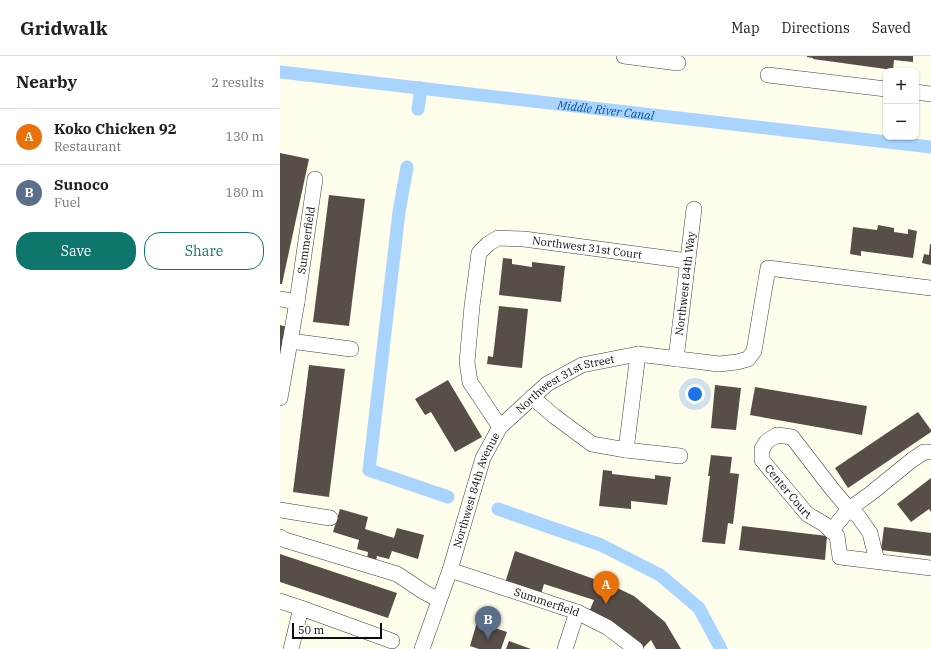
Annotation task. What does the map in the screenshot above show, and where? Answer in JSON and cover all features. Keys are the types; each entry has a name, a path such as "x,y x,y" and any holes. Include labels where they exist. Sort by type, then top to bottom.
{"street":[{"path":"624,56 678,63"},
{"path":"768,75 883,89"},
{"path":"919,92 931,94"},
{"name":"Summerfield","path":"280,398 282,375 297,302 315,179"},
{"name":"Northwest 84th Way","path":"676,358 694,208"},
{"name":"Northwest 31st Court","path":"488,244 498,238 524,239 688,261"},
{"name":"Northwest 84th Avenue","path":"422,649 450,570 483,458 500,427 470,382 467,362 479,253 488,244"},
{"path":"626,450 638,354 719,364 748,359 754,351 768,268 931,288"},
{"path":"280,299 297,302"},
{"path":"290,341 351,349"},
{"name":"Northwest 31st Street","path":"500,427 547,384 582,366 638,354"},
{"path":"532,397 554,416 592,444 626,450 680,456"},
{"name":"Center Court","path":"876,561 870,533 858,516 832,489 792,438 777,435 767,441 762,449 762,460 807,514 824,524 837,536 840,557 931,568"},
{"path":"831,531 850,509 912,460 924,452 931,452"},
{"path":"280,510 330,518"},
{"path":"280,537 285,540 396,574 439,600"},
{"name":"Summerfield","path":"450,570 577,612 607,627 636,649"},
{"path":"280,601 392,641"},
{"path":"291,649 301,608"},
{"path":"565,649 577,612"}],"building":[{"path":"913,56 913,62 894,60 893,68 883,69 807,57"},
{"path":"280,153 309,159 282,284 280,284"},
{"path":"329,195 365,199 349,326 313,322"},
{"path":"878,225 894,228 894,232 908,234 908,229 917,231 913,258 861,251 861,256 850,254 853,227 877,230"},
{"path":"930,244 931,265 922,263 924,254 929,255"},
{"path":"503,258 512,259 512,264 532,267 532,262 565,266 561,302 499,295"},
{"path":"499,306 528,309 522,368 487,364 488,356 493,357"},
{"path":"280,325 287,327 281,351 280,351"},
{"path":"309,365 345,369 329,497 293,492"},
{"path":"448,380 482,437 455,452 431,412 425,415 415,399"},
{"path":"715,385 741,388 736,430 711,428"},
{"path":"755,387 867,406 862,435 750,415"},
{"path":"918,412 931,432 848,488 835,468"},
{"path":"711,455 732,457 730,473 739,474 733,524 728,523 725,544 702,542"},
{"path":"603,470 612,471 612,474 655,479 655,475 671,477 667,505 631,501 631,509 599,506"},
{"path":"931,478 931,512 929,509 911,522 897,504"},
{"path":"340,509 368,517 365,529 394,538 397,528 424,535 418,559 392,551 389,559 377,556 376,561 367,559 368,552 357,549 359,540 333,532"},
{"path":"742,526 827,536 825,560 739,550"},
{"path":"884,527 931,533 931,556 881,550"},
{"path":"515,551 611,585 634,596 665,622 681,649 656,649 651,640 643,648 589,612 594,600 544,584 541,594 505,583"},
{"path":"280,554 397,593 388,618 280,582"},
{"path":"477,622 507,632 501,649 479,649 470,646"},
{"path":"509,641 531,649 506,649"}],"waterway":[{"name":"Middle River Canal","path":"280,72 931,147"},
{"path":"418,109 421,88"},
{"path":"407,167 399,212 369,470 448,497"},
{"path":"498,509 601,545 660,575 699,608 721,649"}],"place":[{"name":"Koko Chicken 92","path":"606,604"},
{"name":"Sunoco","path":"488,639"}]}
